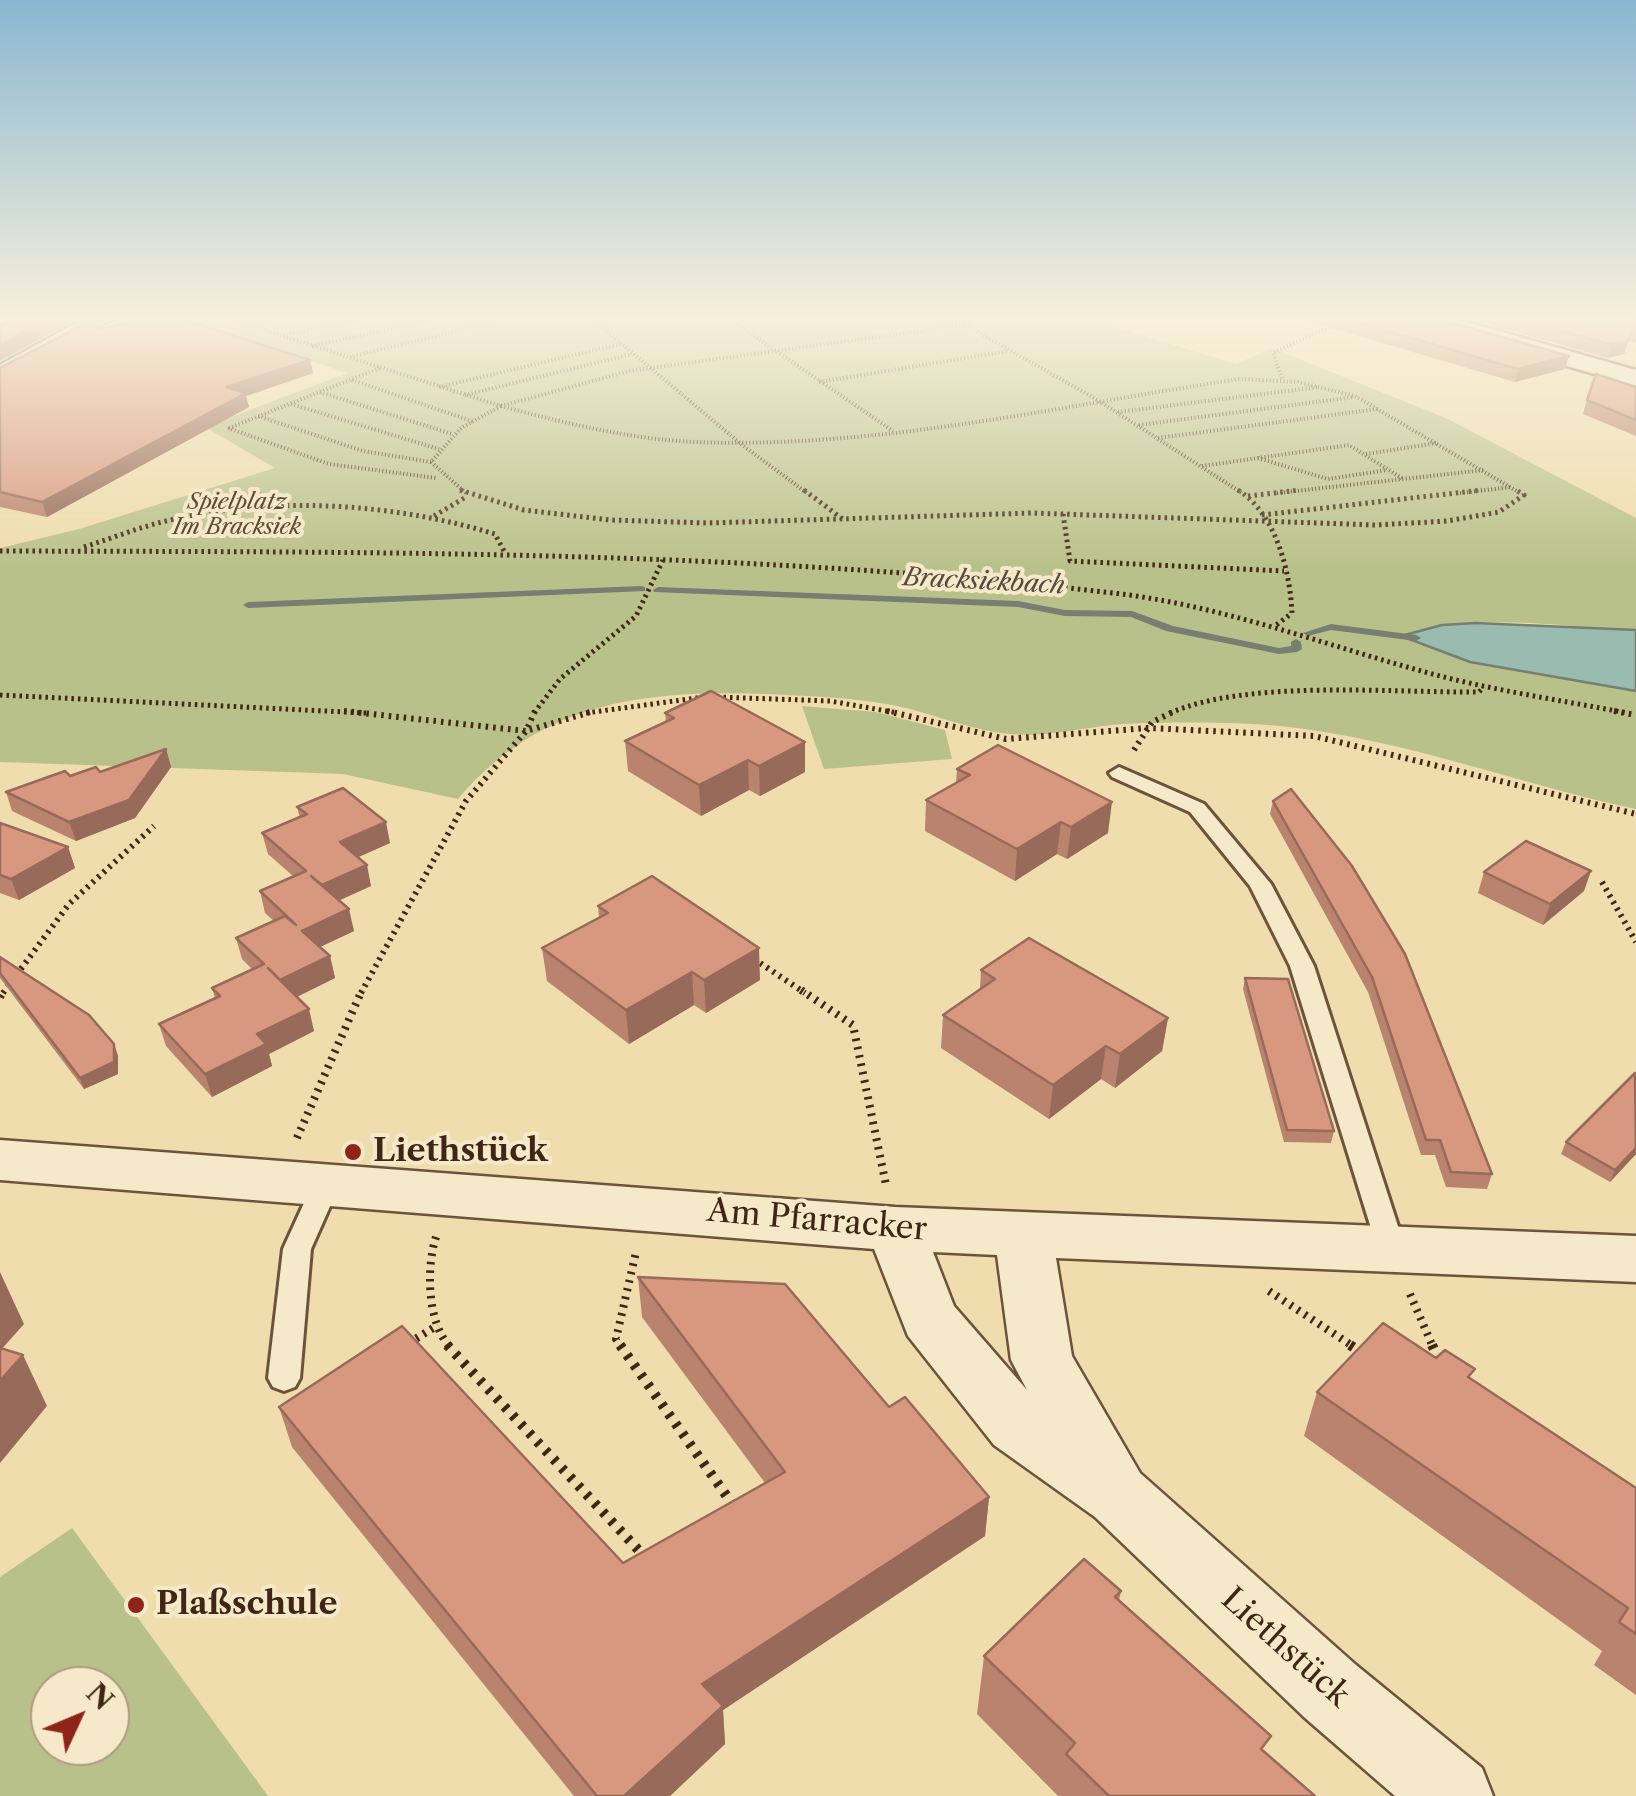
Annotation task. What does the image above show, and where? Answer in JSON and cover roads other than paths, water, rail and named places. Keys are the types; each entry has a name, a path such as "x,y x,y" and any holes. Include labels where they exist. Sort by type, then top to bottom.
{"street":[{"name":"Am Pfarracker","path":"0,1160 895,1229 1636,1260"},
{"name":"Liethstück","path":"895,1229 928,1319 1017,1425 1119,1496 1330,1691 1454,1796"},
{"name":"Liethstück","path":"1023,1233 1042,1360 1119,1496"}],"lane":[{"path":"1119,773 1196,808 1260,884 1302,966 1392,1252"},
{"path":"284,1378 301,1184"}],"water":[{"path":"1442,625 1636,630 1636,691 1470,662 1401,636"}],"waterway":[{"name":"Bracksiekbach","path":"248,605 641,589"},
{"name":"Bracksiekbach","path":"658,590 1018,604 1065,613 1132,614 1170,629 1279,651 1297,649 1296,642"},
{"name":"Bracksiekbach","path":"1308,633 1331,627 1416,638"}],"place":[{"name":"Liethstück","path":"353,1152"},
{"name":"Plaßschule","path":"136,1605"}],"park label":[{"name":"Spielplatz Im Bracksiek","path":"237,516"}]}
